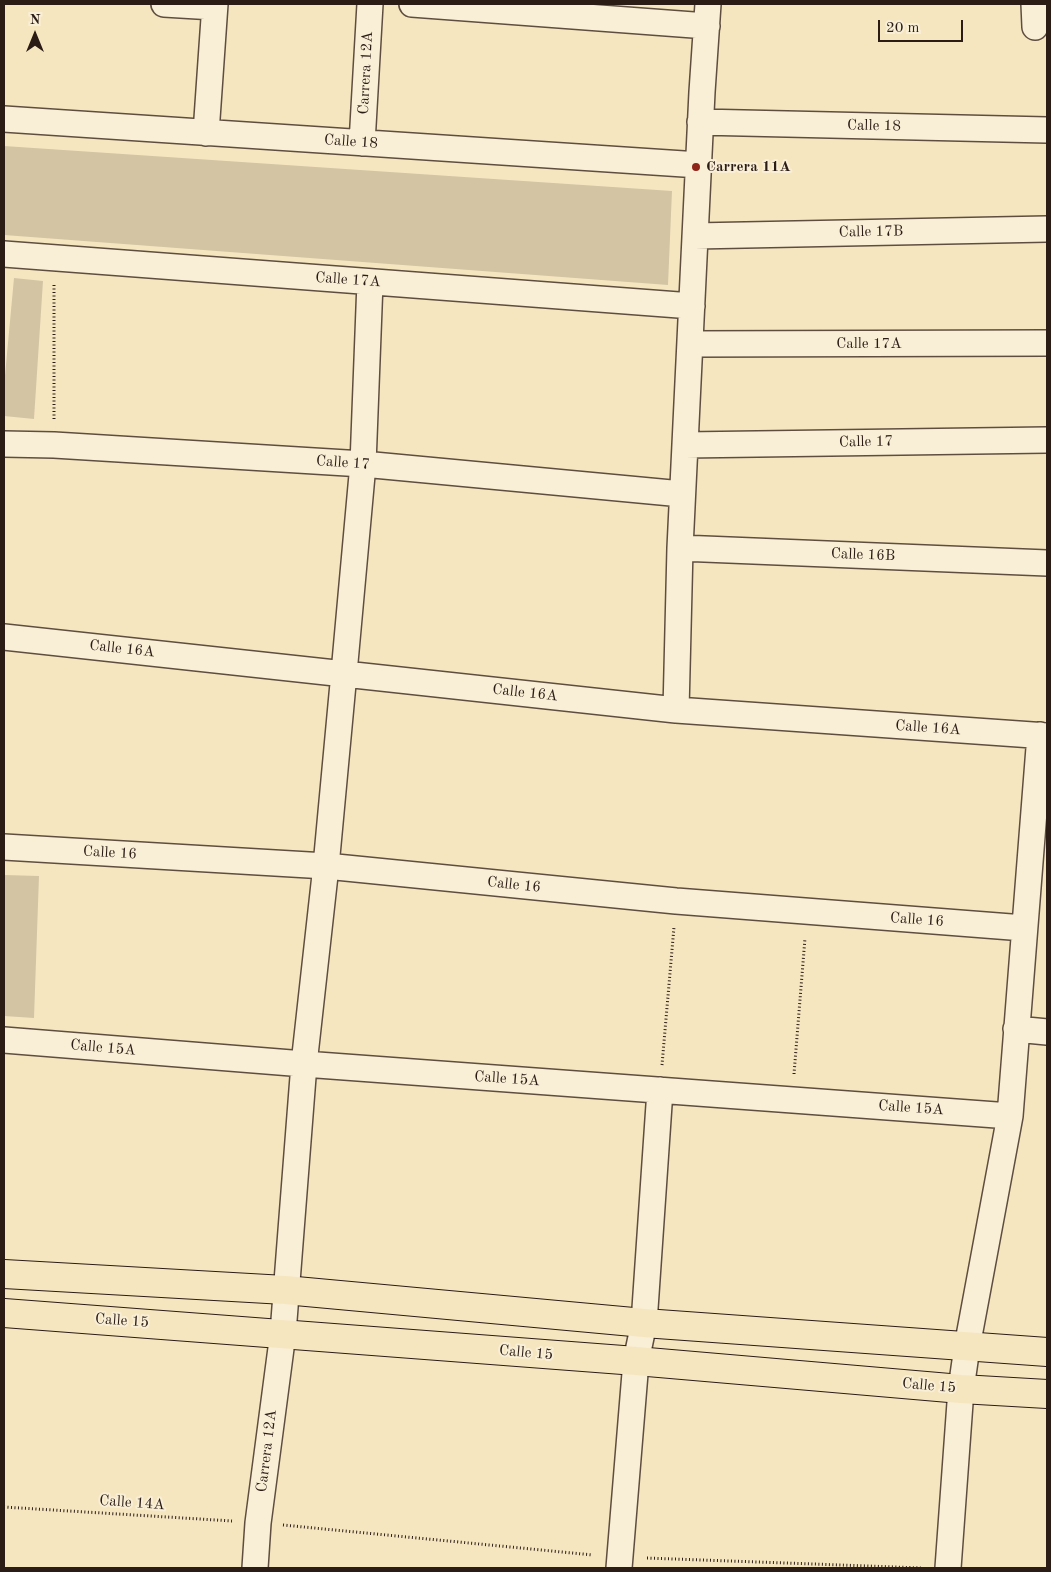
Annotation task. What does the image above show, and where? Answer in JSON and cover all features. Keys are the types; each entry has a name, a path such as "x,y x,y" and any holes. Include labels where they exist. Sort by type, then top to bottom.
{"main road":[{"path":"4,1274 285,1290 644,1323 1047,1352"},
{"name":"Calle 15","path":"4,1313 636,1361 961,1389 1047,1394"}],"street":[{"path":"164,4 214,5 206,132"},
{"name":"Carrera 12A","path":"362,143 370,4"},
{"path":"412,4 708,15 700,122 682,494 676,710"},
{"name":"Calle 18","path":"4,119 699,165"},
{"name":"Calle 18","path":"700,122 1047,130"},
{"name":"Calle 17B","path":"695,236 1047,229"},
{"name":"Calle 17A","path":"4,254 692,306"},
{"name":"Carrera 12A","path":"255,1568 258,1523 283,1334 304,1064 326,866 363,464 370,282"},
{"name":"Calle 17A","path":"690,344 1047,343"},
{"name":"Calle 17","path":"685,445 1047,440"},
{"name":"Calle 17","path":"4,444 54,445 363,464 682,494"},
{"name":"Calle 16B","path":"680,548 1047,563"},
{"name":"Calle 16A","path":"4,637 676,710 1043,736"},
{"path":"948,1568 961,1389 967,1347 1010,1116 1024,928 1043,736"},
{"name":"Calle 16","path":"4,847 326,866 676,901 1024,928"},
{"path":"1016,1029 1047,1032"},
{"name":"Calle 15A","path":"4,1040 1010,1116"},
{"path":"619,1568 636,1361 644,1323 660,1090"}],"path":[{"path":"54,258 54,445"},
{"path":"660,1090 676,901"},
{"path":"792,1100 807,912"},
{"name":"Calle 14A","path":"4,1507 258,1523"}],"shaded area":[{"path":"4,146 672,191 668,285 4,235"},
{"path":"14,278 43,281 34,419 4,416 4,386"},
{"path":"4,875 39,876 34,1018 4,1016"}],"place":[{"name":"Carrera 11A","path":"696,167"}]}
